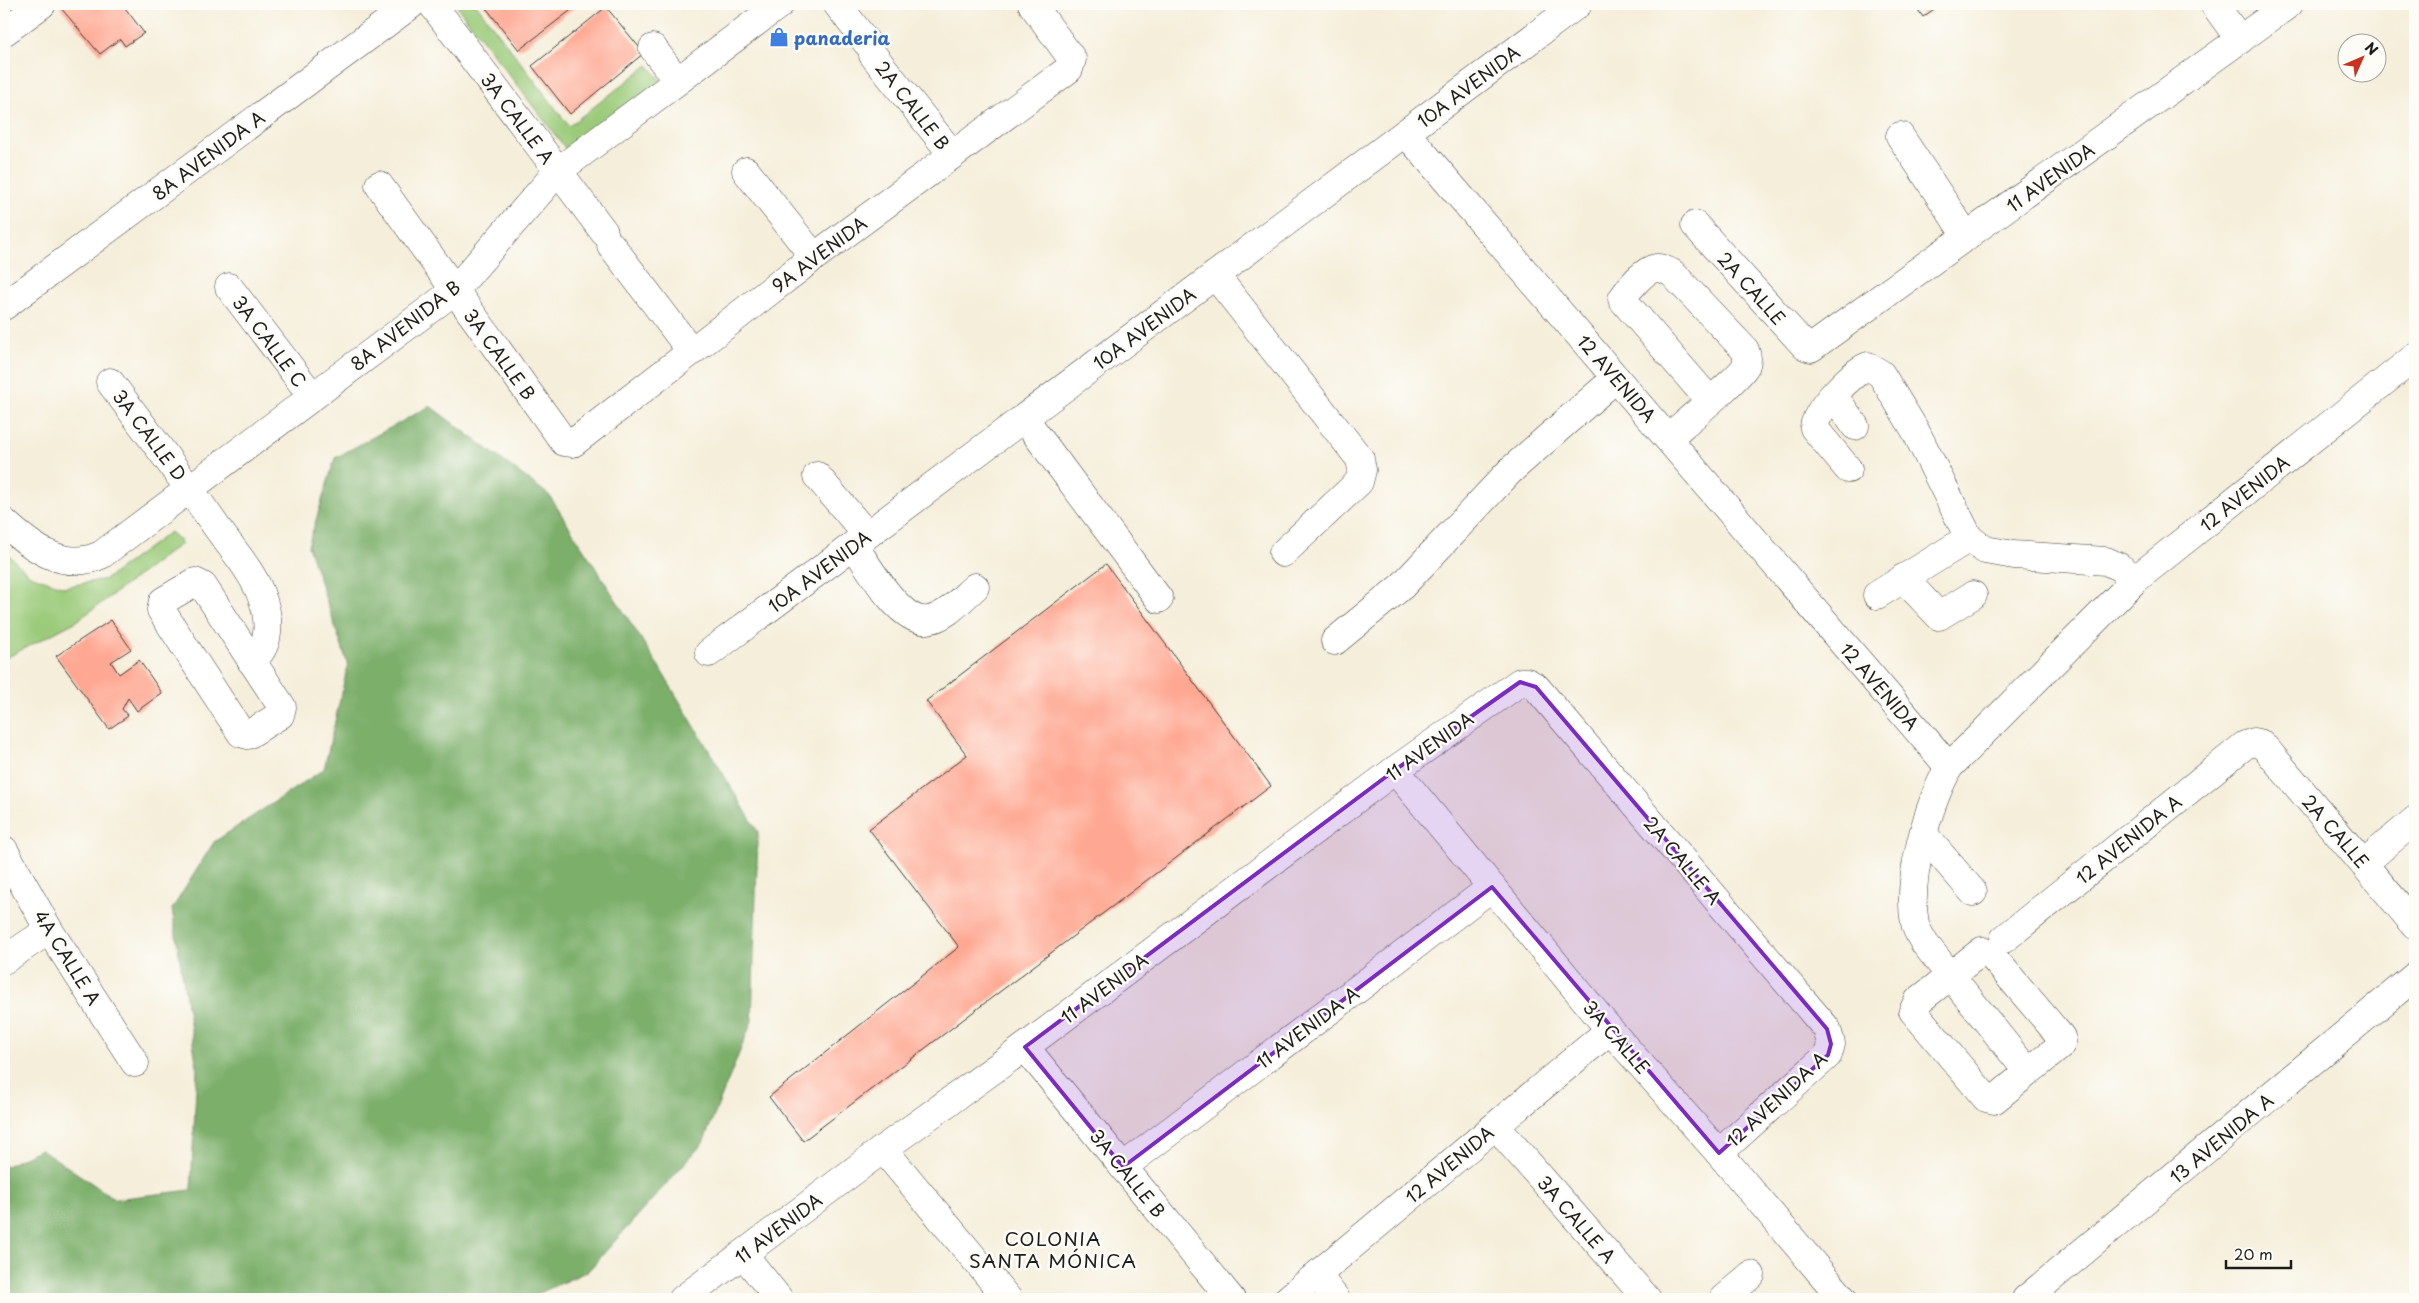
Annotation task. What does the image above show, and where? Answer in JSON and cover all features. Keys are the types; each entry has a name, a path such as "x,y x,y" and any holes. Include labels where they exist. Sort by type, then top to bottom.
{"street":[{"path":"4,32 42,4"},
{"name":"8A AVENIDA A","path":"4,306 412,4"},
{"name":"3A CALLE A","path":"432,4 691,351"},
{"name":"8A AVENIDA B","path":"4,522 34,547 55,558 77,562 90,560 101,555 454,291 558,171 780,4"},
{"name":"2A CALLE B","path":"837,4 953,155"},
{"name":"9A AVENIDA","path":"573,443 814,258 1070,69 1072,59 1032,4"},
{"name":"10A AVENIDA","path":"709,653 1578,4"},
{"path":"2214,4 2240,40"},
{"name":"11 AVENIDA","path":"1811,348 2289,4"},
{"path":"653,48 677,81"},
{"name":"12 AVENIDA","path":"1406,132 1949,767 2136,579 2415,357"},
{"path":"1900,136 1967,237"},
{"path":"746,171 814,258"},
{"name":"3A CALLE B","path":"379,185 564,442 573,443"},
{"name":"2A CALLE","path":"1695,225 1804,346 1811,348"},
{"path":"1668,438 1710,400 1745,367 1747,356 1745,350 1672,273 1655,268 1639,279 1622,298 1625,304 1710,400"},
{"path":"1215,275 1360,459 1362,470 1359,482 1282,553"},
{"name":"3A CALLE C","path":"229,287 312,396"},
{"path":"1848,469 1814,428 1818,414 1851,376 1862,368 1874,368 1881,374 1915,430 1969,538 1985,550 2014,555 2106,561 2119,567 2136,579"},
{"path":"1335,641 1402,586 1511,470 1616,378"},
{"name":"3A CALLE D","path":"110,382 190,489 255,581 262,596 266,613 267,638 262,651 251,661"},
{"path":"1834,396 1855,426"},
{"path":"1024,418 1159,600"},
{"path":"817,476 861,540 883,587 899,607 911,618 927,620 945,613 975,587"},
{"path":"1877,595 1969,538"},
{"path":"1903,578 1939,616 1973,595"},
{"path":"191,583 200,583 251,661 282,710 280,715 245,735 241,733 162,613 162,602 191,583"},
{"name":"11 AVENIDA","path":"683,1299 883,1149 1025,1048 1395,770 1514,684 1527,682"},
{"name":"2A CALLE A","path":"1527,682 1536,686 1827,1029 1832,1044"},
{"name":"2A CALLE","path":"2254,742 2262,744 2415,925"},
{"name":"12 AVENIDA A","path":"2004,939 2245,745 2254,742"},
{"path":"1949,767 1933,799 1924,835 1913,902 1915,924 1925,944 1950,977 2028,1072"},
{"name":"3A CALLE","path":"1395,770 1610,1030 1719,1153 1843,1299"},
{"path":"2364,863 2415,820"},
{"path":"1924,835 1973,892"},
{"name":"4A CALLE A","path":"4,850 49,930 135,1063"},
{"name":"11 AVENIDA A","path":"1123,1166 1492,887"},
{"path":"4,960 49,930"},
{"path":"1982,951 1987,952 2061,1037 2062,1042 2059,1046 1994,1100 1986,1098 1913,1011 1918,1001 1950,977 1982,951"},
{"name":"13 AVENIDA A","path":"2026,1299 2415,976"},
{"name":"12 AVENIDA","path":"1288,1299 1610,1030"},
{"name":"12 AVENIDA A","path":"1719,1153 1828,1055 1832,1044"},
{"name":"3A CALLE B","path":"1025,1048 1231,1299"},
{"name":"3A CALLE A","path":"1507,1139 1647,1299"},
{"path":"883,1149 1008,1299"},
{"path":"743,1254 779,1299"},
{"path":"1317,1275 1336,1299"},
{"path":"1723,1299 1751,1275"}],"highlighted area":[{"path":"1520,682 1536,687 1827,1029 1831,1044 1828,1055 1719,1153 1492,887 1123,1167 1025,1047 1395,770"}],"green space":[{"path":"455,4 476,4 569,126 648,65 665,85 572,157"},
{"path":"430,406 549,495 659,667 758,832 752,1021 703,1143 588,1271 526,1299 4,1299 4,1167 41,1149 115,1199 191,1190 197,1068 172,909 214,842 324,769 348,665 308,546 335,458"},
{"path":"170,532 182,543 77,621 4,659 4,551 30,575 64,587 106,579"}],"building":[{"path":"64,4 122,4 144,33 125,46 120,39 100,54 60,7"},
{"path":"483,4 579,4 519,50"},
{"path":"1914,4 1941,4 1923,17"},
{"path":"606,7 644,53 570,114 532,66"},
{"path":"1106,564 1271,786 803,1141 769,1097 959,947 869,829 967,755 926,701"},
{"path":"111,620 131,649 111,662 119,674 139,660 162,693 137,711 128,698 122,709 128,716 109,729 56,656"}],"place":[{"name":"panaderia","path":"779,37"}],"district":[{"name":"COLONIA SANTA MÓNICA","path":"1053,1249"}]}
